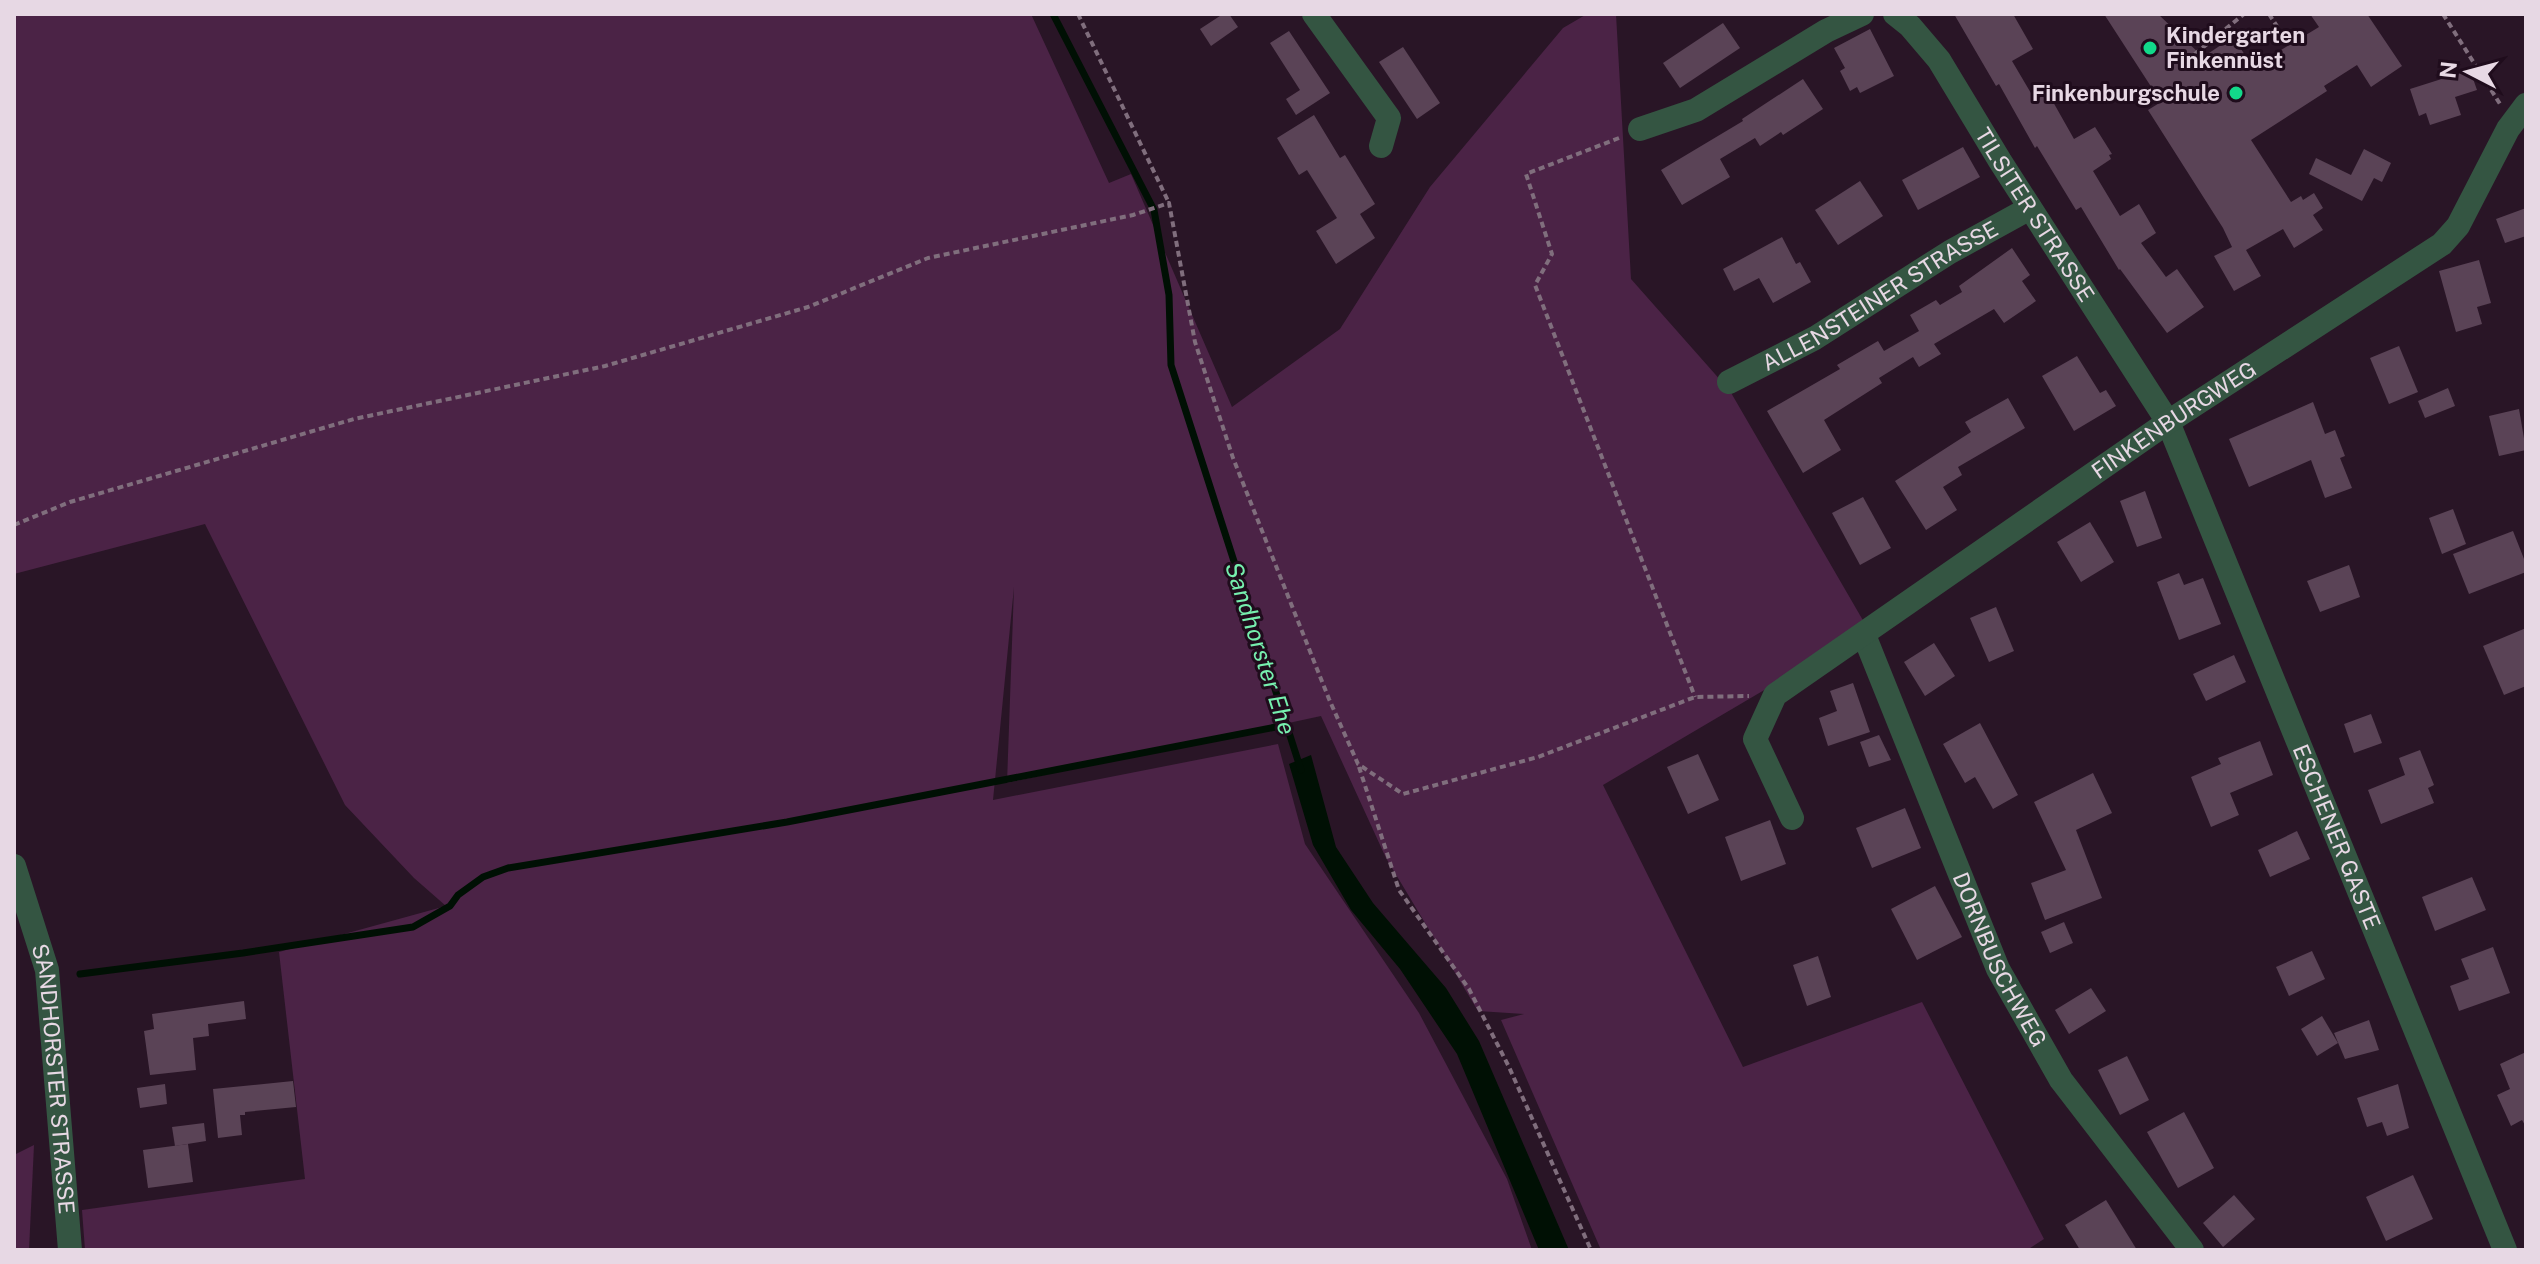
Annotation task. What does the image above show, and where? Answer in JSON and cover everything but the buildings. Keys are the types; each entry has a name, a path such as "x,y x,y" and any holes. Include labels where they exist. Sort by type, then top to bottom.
{"street":[{"path":"1314,14 1389,118 1381,146"},
{"path":"1640,129 1696,110 1826,31 1862,14"},
{"name":"TILSITER STRASSE","path":"1895,14 1910,26 1939,60 2168,422"},
{"name":"FINKENBURGWEG","path":"1775,695 2168,422 2442,244 2458,226 2519,114"},
{"name":"ALLENSTEINER STRASSE","path":"1729,382 1815,338 1950,252 2030,208"},
{"name":"ESCHENER GASTE","path":"2168,422 2496,1247"},
{"name":"DORNBUSCHWEG","path":"1864,635 1998,969 2061,1080 2192,1250"},
{"path":"1775,695 1755,739 1792,818"},
{"name":"SANDHORSTER STRASSE","path":"14,866 47,970 70,1250"}],"path":[{"path":"1078,14 1167,203 1195,342 1233,458 1358,764 1399,890 1469,989 1509,1067 1591,1250"},
{"path":"2179,67 2244,14"},
{"path":"2269,14 2289,45"},
{"path":"2443,14 2519,114"},
{"path":"1640,129 1526,174 1552,254 1535,285 1695,697"},
{"path":"14,525 70,502 354,419 620,362 808,307 928,258 1133,215 1167,203"},
{"path":"1358,764 1403,794 1538,757 1695,697 1775,695"}],"shaded area":[{"path":"14,14 1031,14 1109,183 1131,174 1232,407 1340,329 1430,187 1563,28 1587,14 1616,14 1631,279 1730,391 1868,629 1603,785 1743,1067 1922,1002 2044,1239 2027,1250 1601,1250 1501,1020 1524,1014 1478,1011 1386,858 1321,716 1007,783 1014,587 993,800 1278,744 1305,844 1419,1013 1507,1179 1532,1250 85,1250 82,1210 305,1179 279,952 446,906 414,878 345,805 205,524 14,574"},
{"path":"1311,755 1336,847 1373,903 1446,988 1479,1041 1569,1250 1539,1250 1457,1054 1400,969 1351,910 1313,845 1289,764"},
{"path":"34,1145 29,1250 14,1250 14,1155"}],"waterway":[{"name":"Sandhorster Ehe","path":"1053,14 1154,210 1169,295 1171,365 1301,770"},
{"path":"80,974 413,927 450,906 458,895 483,877 508,868 787,822 1286,725"}],"place":[{"name":"Kindergarten Finkennüst","path":"2150,48"},
{"name":"Finkenburgschule","path":"2236,93"}]}
